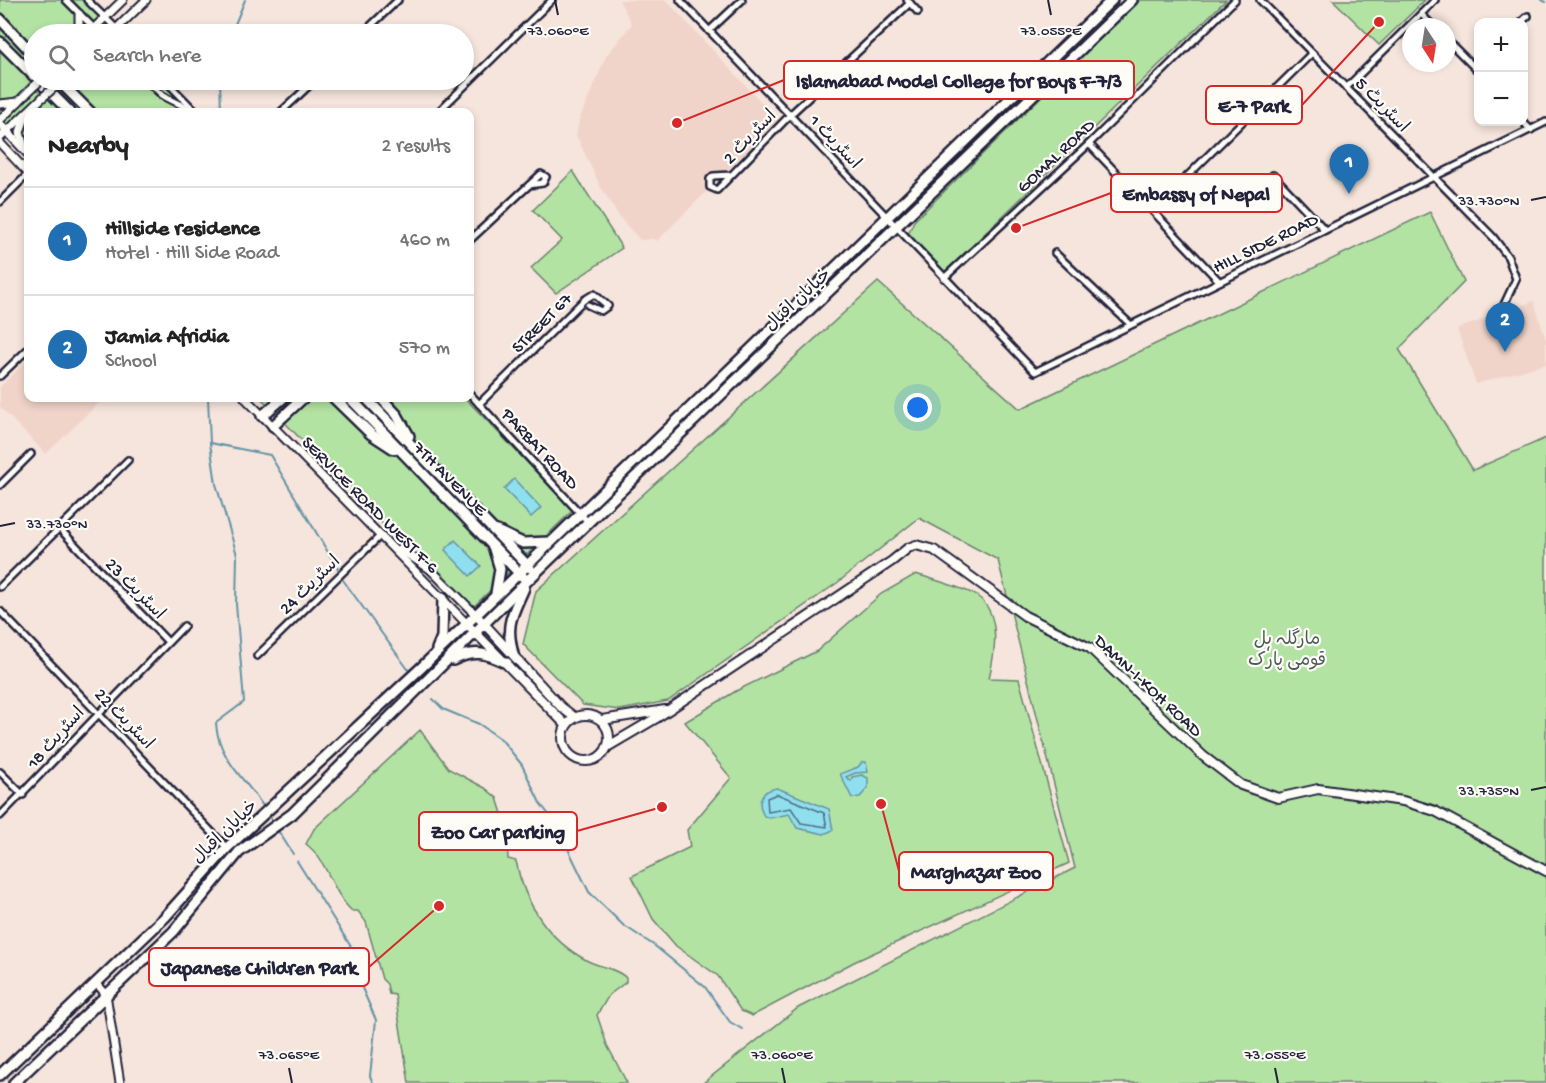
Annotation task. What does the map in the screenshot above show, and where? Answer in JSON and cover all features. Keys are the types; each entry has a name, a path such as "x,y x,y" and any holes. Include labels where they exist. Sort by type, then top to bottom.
{"main road":[{"name":"خیابان اقبال","path":"0,1075 165,917 227,848 422,667 1112,0"},
{"name":"خیابان اقبال","path":"14,1083 174,931 239,852 292,814 448,663 527,582 590,524 1132,0"},
{"path":"0,19 24,44"},
{"path":"0,42 24,67"},
{"path":"47,90 66,108"},
{"path":"68,90 86,108"},
{"path":"262,416 278,402"},
{"path":"273,426 299,402"},
{"path":"338,402 371,434 409,459"},
{"name":"7TH AVENUE","path":"354,402 493,544 522,568 536,574"},
{"name":"7TH AVENUE","path":"370,402 492,529 522,568 527,582"},
{"path":"385,402 397,415 416,448"},
{"path":"492,529 523,543 549,542"},
{"path":"493,544 500,568 496,593"},
{"name":"DAMN-I-KOH ROAD","path":"607,747 667,710 892,561 908,548 924,546 946,556 1025,616 1096,652 1203,756 1241,786 1278,798 1318,789 1416,804 1435,811 1546,871"},
{"path":"513,654 508,634 509,621 527,582"},
{"path":"435,654 442,637 442,598"},
{"path":"476,614 561,707 574,717"},
{"name":"SERVICE ROAD WEST F-6","path":"466,623 476,633"},
{"path":"476,633 566,725"},
{"path":"448,663 467,653 479,652 507,663"},
{"path":"602,720 609,733 607,747 593,760 576,759 564,748 563,732 574,717 589,714 602,720 667,710"}],"street":[{"path":"66,0 89,24"},
{"path":"87,0 109,24"},
{"path":"99,24 123,0"},
{"path":"124,24 146,0"},
{"path":"373,24 398,0"},
{"path":"474,77 552,0"},
{"name":"اسٹریٹ 1","path":"680,0 1035,372 1062,358"},
{"path":"709,31 742,0"},
{"name":"GOMAL ROAD","path":"944,278 1089,144 1234,0"},
{"name":"اسٹریٹ 5","path":"1260,0 1492,237 1508,257 1516,279 1502,309"},
{"path":"1346,88 1435,0"},
{"path":"909,2 918,12"},
{"name":"اسٹریٹ 2","path":"731,176 713,176 710,179 710,187 717,190 790,114 909,2"},
{"path":"79,14 79,24"},
{"path":"1421,14 1425,18"},
{"path":"1456,49 1473,66"},
{"path":"1153,210 1312,53"},
{"path":"24,150 0,122 29,90"},
{"path":"33,108 51,90"},
{"path":"157,90 163,96 188,108"},
{"path":"175,90 192,108"},
{"path":"285,108 304,90"},
{"path":"442,108 460,90"},
{"path":"0,104 19,102"},
{"path":"0,138 24,117"},
{"path":"24,122 20,132 24,144"},
{"name":"HILL SIDE ROAD","path":"1062,358 1546,122"},
{"path":"1527,126 1531,130"},
{"path":"0,143 24,169"},
{"path":"1089,144 1220,281"},
{"path":"474,236 541,174 546,177 543,183 530,185"},
{"path":"1273,175 1324,230"},
{"path":"0,202 24,177"},
{"path":"1054,253 1130,324"},
{"name":"STREET 67","path":"479,404 584,300 594,294 608,306 601,311 588,305"},
{"path":"0,376 24,353"},
{"name":"PARBAT ROAD","path":"474,398 590,524"},
{"name":"SERVICE ROAD WEST F-6","path":"249,402 466,623"},
{"path":"0,485 31,454"},
{"path":"0,588 128,460"},
{"name":"اسٹریٹ 23","path":"59,528 168,642"},
{"path":"381,535 430,569 476,614"},
{"name":"اسٹریٹ 24","path":"257,656 381,535"},
{"name":"اسٹریٹ 22","path":"0,611 227,848"},
{"name":"اسٹریٹ 18","path":"0,816 23,795 98,712 184,626"},
{"path":"0,772 23,795"},
{"path":"96,983 106,994 120,1083"}],"shaded area":[{"path":"619,0 666,0 778,120 657,241 640,240 620,218 599,184 576,135 579,120 606,56 632,24"},
{"path":"1534,301 1546,340 1546,364 1476,384 1457,329"},
{"path":"24,363 24,402 100,402 46,454 0,407 0,387"}],"green space":[{"path":"0,0 85,0 108,24 24,24 24,90 171,90 189,108 24,108 24,153 0,128"},
{"path":"1140,0 1226,0 945,272 908,234 914,221"},
{"path":"1333,0 1425,0 1407,18 1402,18 1402,22 1379,45"},
{"path":"573,171 622,248 556,293 531,268 562,240 533,210"},
{"name":"مارگلہ ہل قومی پارک","path":"1430,212 1464,282 1399,349 1473,470 1546,438 1546,1083 703,1083 798,1008 1075,868 998,560 919,518 837,583 668,701 620,710 583,705 523,644 536,591 878,282 1020,409"},
{"path":"265,402 469,402 573,510 468,612"},
{"path":"916,574 972,593 985,604 990,613 995,634 989,678 1019,679 1069,863 854,962 752,1016 741,1011 718,976 676,946 653,919 632,876 690,847 687,830 731,778 685,722 736,691 817,651 881,594"},
{"path":"420,730 449,769 485,788 497,798 506,826 508,859 516,861 525,892 550,932 574,953 618,972 626,978 626,982 609,995 597,1015 607,1045 627,1083 409,1083 395,995 389,994 387,984 382,979 366,922 358,911 352,911 345,904 319,858 306,844 314,829"}],"water":[{"path":"514,479 541,508 531,517 504,489"},
{"path":"455,540 481,566 470,576 445,550"},
{"path":"862,762 866,762 868,772 855,773 846,777 851,781 852,777 862,775 868,778 868,788 860,797 852,798 840,774 858,767"},
{"path":"777,788 829,809 833,830 824,834 797,828 789,814 770,818 764,816 760,802 767,791"}],"waterway":[{"path":"235,24 245,0"},
{"path":"1542,0 1546,2"},
{"path":"220,90 221,108"},
{"path":"208,402 210,443 270,455 338,569"},
{"path":"210,443 216,484 237,555 236,604 244,702 216,723 218,736 228,759 265,809"},
{"path":"343,580 410,672"},
{"path":"433,699 443,709 479,724 501,739 522,765 540,803 556,824 589,892 623,925 655,946 705,987 730,1022 742,1029"},
{"path":"268,813 274,824"},
{"path":"277,829 293,854"},
{"path":"297,861 365,969 362,988 376,1020 370,1076 373,1083"}],"place":[{"name":"E-7 Park","path":"1379,22"},
{"name":"Islamabad Model College for Boys F-7/3","path":"677,123"},
{"name":"Hillside residence","path":"1349,194"},
{"name":"Embassy of Nepal","path":"1016,228"},
{"name":"Jamia Afridia","path":"1505,352"},
{"name":"Marghazar Zoo","path":"881,804"},
{"name":"Zoo Car parking","path":"662,807"},
{"name":"Japanese Children Park","path":"439,906"}]}
